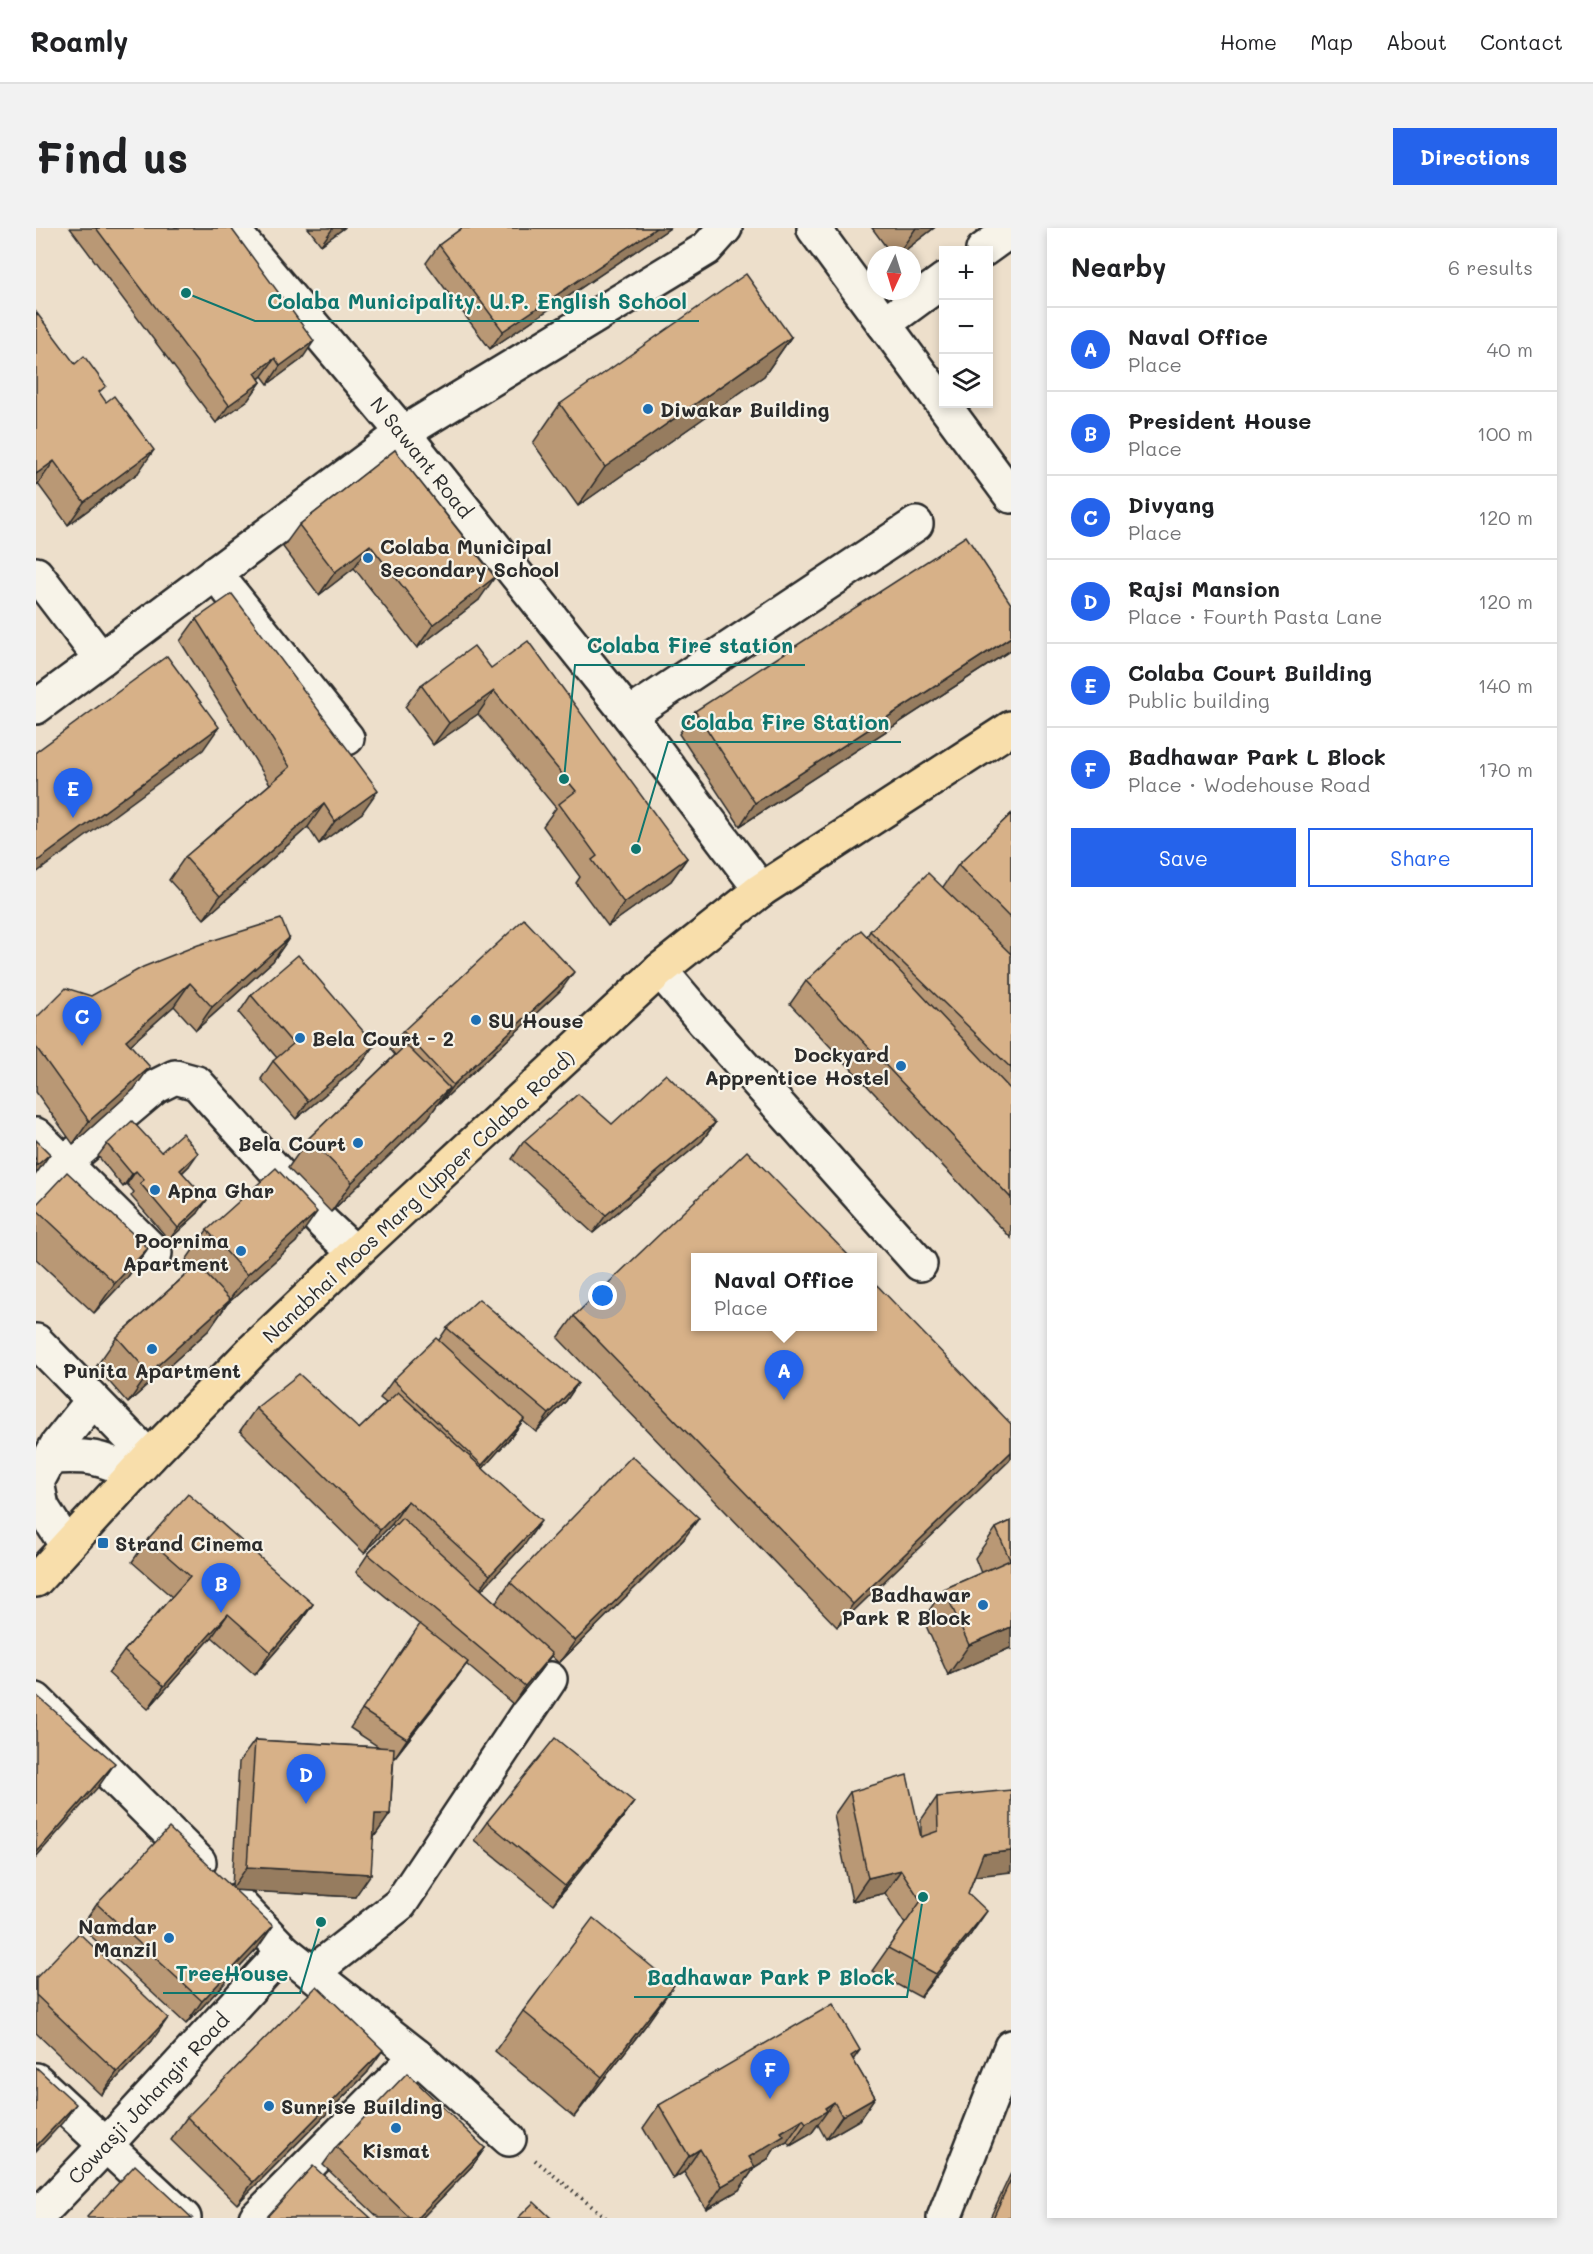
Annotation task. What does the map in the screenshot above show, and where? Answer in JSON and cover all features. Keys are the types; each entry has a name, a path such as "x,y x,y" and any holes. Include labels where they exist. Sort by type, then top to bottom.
{"main road":[{"name":"Nanabhai Moos Marg (Upper Colaba Road)","path":"36,1580 252,1350 660,970 760,890 1011,728"}],"street":[{"name":"N Sawant Road","path":"231,228 403,433 628,715 760,890"},
{"path":"36,707 403,433 706,249 725,228"},
{"path":"814,229 1011,496"},
{"path":"989,246 1011,230"},
{"path":"884,324 939,284"},
{"path":"628,715 916,524"},
{"path":"215,573 347,738"},
{"path":"36,574 101,659"},
{"path":"660,970 920,1264"},
{"path":"36,1187 155,1087 175,1077 197,1083 324,1224 355,1253"},
{"path":"36,1135 155,1253"},
{"path":"36,1341 93,1400 142,1465"},
{"path":"67,1546 42,1508 37,1482 57,1444 93,1400"},
{"path":"51,1457 79,1455 142,1465"},
{"path":"312,1973 400,1904 550,1679"},
{"path":"36,1700 175,1837 284,1951 417,2056 509,2139"},
{"name":"Cowasji Jahangir Road","path":"36,2218 284,1951"},
{"path":"944,2218 1011,2047"},
{"path":"256,2218 417,2056"},
{"path":"36,2080 184,2218"}],"path":[{"path":"509,2139 606,2218"}],"building":[{"path":"96,228 231,228 314,341 280,366 275,358 255,373 261,382 229,405"},
{"path":"462,228 656,228 503,331 439,245"},
{"name":"Diwakar Building","path":"746,274 791,337 605,467 560,404"},
{"path":"36,312 75,364 84,356 106,386 99,392 106,402 114,396 154,450 84,502 54,461 36,474"},
{"name":"Colaba Municipal Secondary School","path":"395,450 495,577 433,625 370,545 335,572 299,525"},
{"path":"966,536 1011,604 1011,637 755,803 695,711"},
{"path":"232,594 378,790 335,821 324,804 220,896 185,857 290,767 196,619"},
{"path":"528,641 687,858 624,903 592,860 597,856 559,804 576,791 494,691 449,723 421,685 474,646 491,668"},
{"path":"167,656 219,727 36,862 36,752"},
{"path":"1011,814 1011,919 958,865"},
{"path":"928,873 1011,954 1011,1068 870,931"},
{"path":"281,919 289,938 212,1007 190,983 126,1040 150,1067 89,1121 36,1047 36,1018 66,988 91,996 143,967 198,945"},
{"name":"SU House","path":"524,919 574,972 453,1085 403,1031"},
{"name":"Dockyard Apprentice Hostel","path":"861,930 1011,1090 1011,1198 806,981"},
{"name":"Bela Court - 2","path":"298,955 375,1045 308,1101 273,1061 293,1044 251,995"},
{"name":"Bela Court","path":"406,1045 449,1088 352,1182 309,1138"},
{"path":"666,1074 715,1123 606,1215 524,1141 578,1094 612,1124"},
{"name":"Apna Ghar","path":"132,1121 161,1152 182,1133 198,1153 180,1170 207,1200 178,1228 140,1183 144,1180 136,1171 132,1174 107,1144"},
{"path":"36,1140 50,1154 36,1166"},
{"path":"747,1151 846,1253 691,1253 691,1331 877,1331 877,1285 1011,1424 1011,1452 853,1604 574,1316"},
{"path":"276,1168 317,1212 247,1275 207,1230"},
{"path":"67,1172 148,1248 115,1283 36,1209 36,1205"},
{"path":"197,1265 230,1300 149,1373 117,1337"},
{"path":"479,1299 578,1383 549,1414 447,1328"},
{"path":"436,1338 524,1419 482,1465 393,1380"},
{"path":"299,1374 359,1429 398,1392 541,1521 490,1575 408,1501 380,1530 256,1408"},
{"path":"632,1456 699,1518 575,1641 510,1582"},
{"path":"188,1494 313,1604 271,1652 228,1614 164,1686 124,1651 190,1576 148,1539"},
{"path":"402,1518 552,1654 525,1686 368,1554"},
{"path":"1011,1521 1011,1627 969,1645 944,1589 1010,1560 996,1528"},
{"path":"420,1624 468,1662 407,1739 362,1710"},
{"path":"36,1695 115,1763 36,1853"},
{"path":"555,1738 634,1802 565,1886 487,1822"},
{"path":"255,1740 394,1748 390,1814 375,1814 371,1874 247,1867"},
{"path":"907,1775 921,1837 938,1831 937,1797 1011,1790 1011,1851 983,1854 968,1893 987,1911 936,1974 888,1948 921,1901 901,1870 868,1878 850,1792"},
{"name":"Namdar Manzil","path":"169,1828 273,1926 202,2001 97,1904"},
{"path":"593,1918 674,1985 602,2077 523,2011"},
{"path":"79,1933 168,2018 117,2072 36,1995 36,1978"},
{"name":"Sunrise Building","path":"317,1986 383,2050 253,2182 187,2117"},
{"path":"833,2004 860,2050 851,2056 875,2097 842,2116 834,2102 825,2108 827,2111 806,2123 803,2119 781,2132 784,2136 749,2157 755,2167 722,2186 700,2149 689,2156 659,2105"},
{"path":"36,2067 76,2104 36,2146"},
{"name":"Kismat","path":"407,2073 485,2148 417,2218 410,2218 336,2147"},
{"path":"135,2165 192,2218 88,2218"},
{"path":"313,2166 371,2218 266,2218"},
{"path":"1011,2179 1011,2218 993,2218"},
{"path":"534,2202 551,2218 518,2218"}],"place":[{"name":"Colaba Municipality. U.P. English School","path":"186,293"},
{"name":"Diwakar Building","path":"648,409"},
{"name":"Colaba Municipal Secondary School","path":"368,558"},
{"name":"Colaba Fire station","path":"564,779"},
{"name":"Colaba Court Building","path":"73,818"},
{"name":"Colaba Fire Station","path":"636,849"},
{"name":"SU House","path":"476,1020"},
{"name":"Bela Court - 2","path":"300,1038"},
{"name":"Divyang","path":"82,1046"},
{"name":"Dockyard Apprentice Hostel","path":"901,1066"},
{"name":"Bela Court","path":"358,1143"},
{"name":"Apna Ghar","path":"155,1190"},
{"name":"Poornima Apartment","path":"241,1251"},
{"name":"Punita Apartment","path":"152,1349"},
{"name":"Naval Office","path":"784,1400"},
{"name":"Strand Cinema","path":"103,1543"},
{"name":"Badhawar Park R Block","path":"983,1605"},
{"name":"President House","path":"221,1613"},
{"name":"Rajsi Mansion","path":"306,1804"},
{"name":"Badhawar Park P Block","path":"923,1897"},
{"name":"TreeHouse","path":"321,1922"},
{"name":"Namdar Manzil","path":"169,1938"},
{"name":"Badhawar Park L Block","path":"770,2099"},
{"name":"Sunrise Building","path":"269,2106"},
{"name":"Kismat","path":"396,2128"}]}
